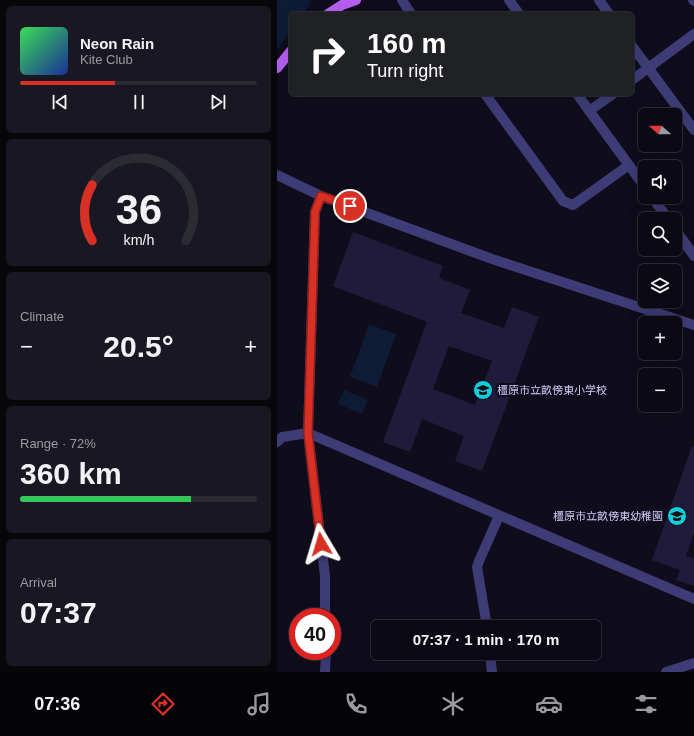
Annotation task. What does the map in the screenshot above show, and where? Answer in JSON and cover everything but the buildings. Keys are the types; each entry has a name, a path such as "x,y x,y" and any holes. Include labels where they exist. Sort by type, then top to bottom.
{"main road":[{"path":"331,12 342,5 356,0"},
{"path":"277,68 289,54"}],"street":[{"path":"402,0 410,12"},
{"path":"509,0 518,12"},
{"path":"599,0 608,12"},
{"path":"634,78 694,34"},
{"path":"634,49 694,130"},
{"path":"486,96 563,201 573,205 629,165"},
{"path":"578,96 638,177"},
{"path":"589,111 610,96"},
{"path":"277,175 321,196 492,259 694,325"},
{"path":"321,196 315,212 308,433 325,576 325,608"},
{"path":"682,239 694,256"},
{"path":"277,442 282,437 308,433 694,599"},
{"path":"486,620 477,567 499,516"},
{"path":"325,672 326,660"},
{"path":"491,660 492,672"},
{"path":"666,672 694,663"}],"water":[{"path":"277,0 309,0 311,3 304,12 289,12 289,33 277,50"},
{"path":"369,324 396,334 377,387 350,377"},
{"path":"344,390 368,400 362,414 338,404"}],"place":[{"name":"橿原市立畝傍東小学校","path":"483,390"},
{"name":"橿原市立畝傍東幼稚園","path":"677,516"}],"route":[{"path":"321,544 308,433 315,212 321,196 350,206"}]}
